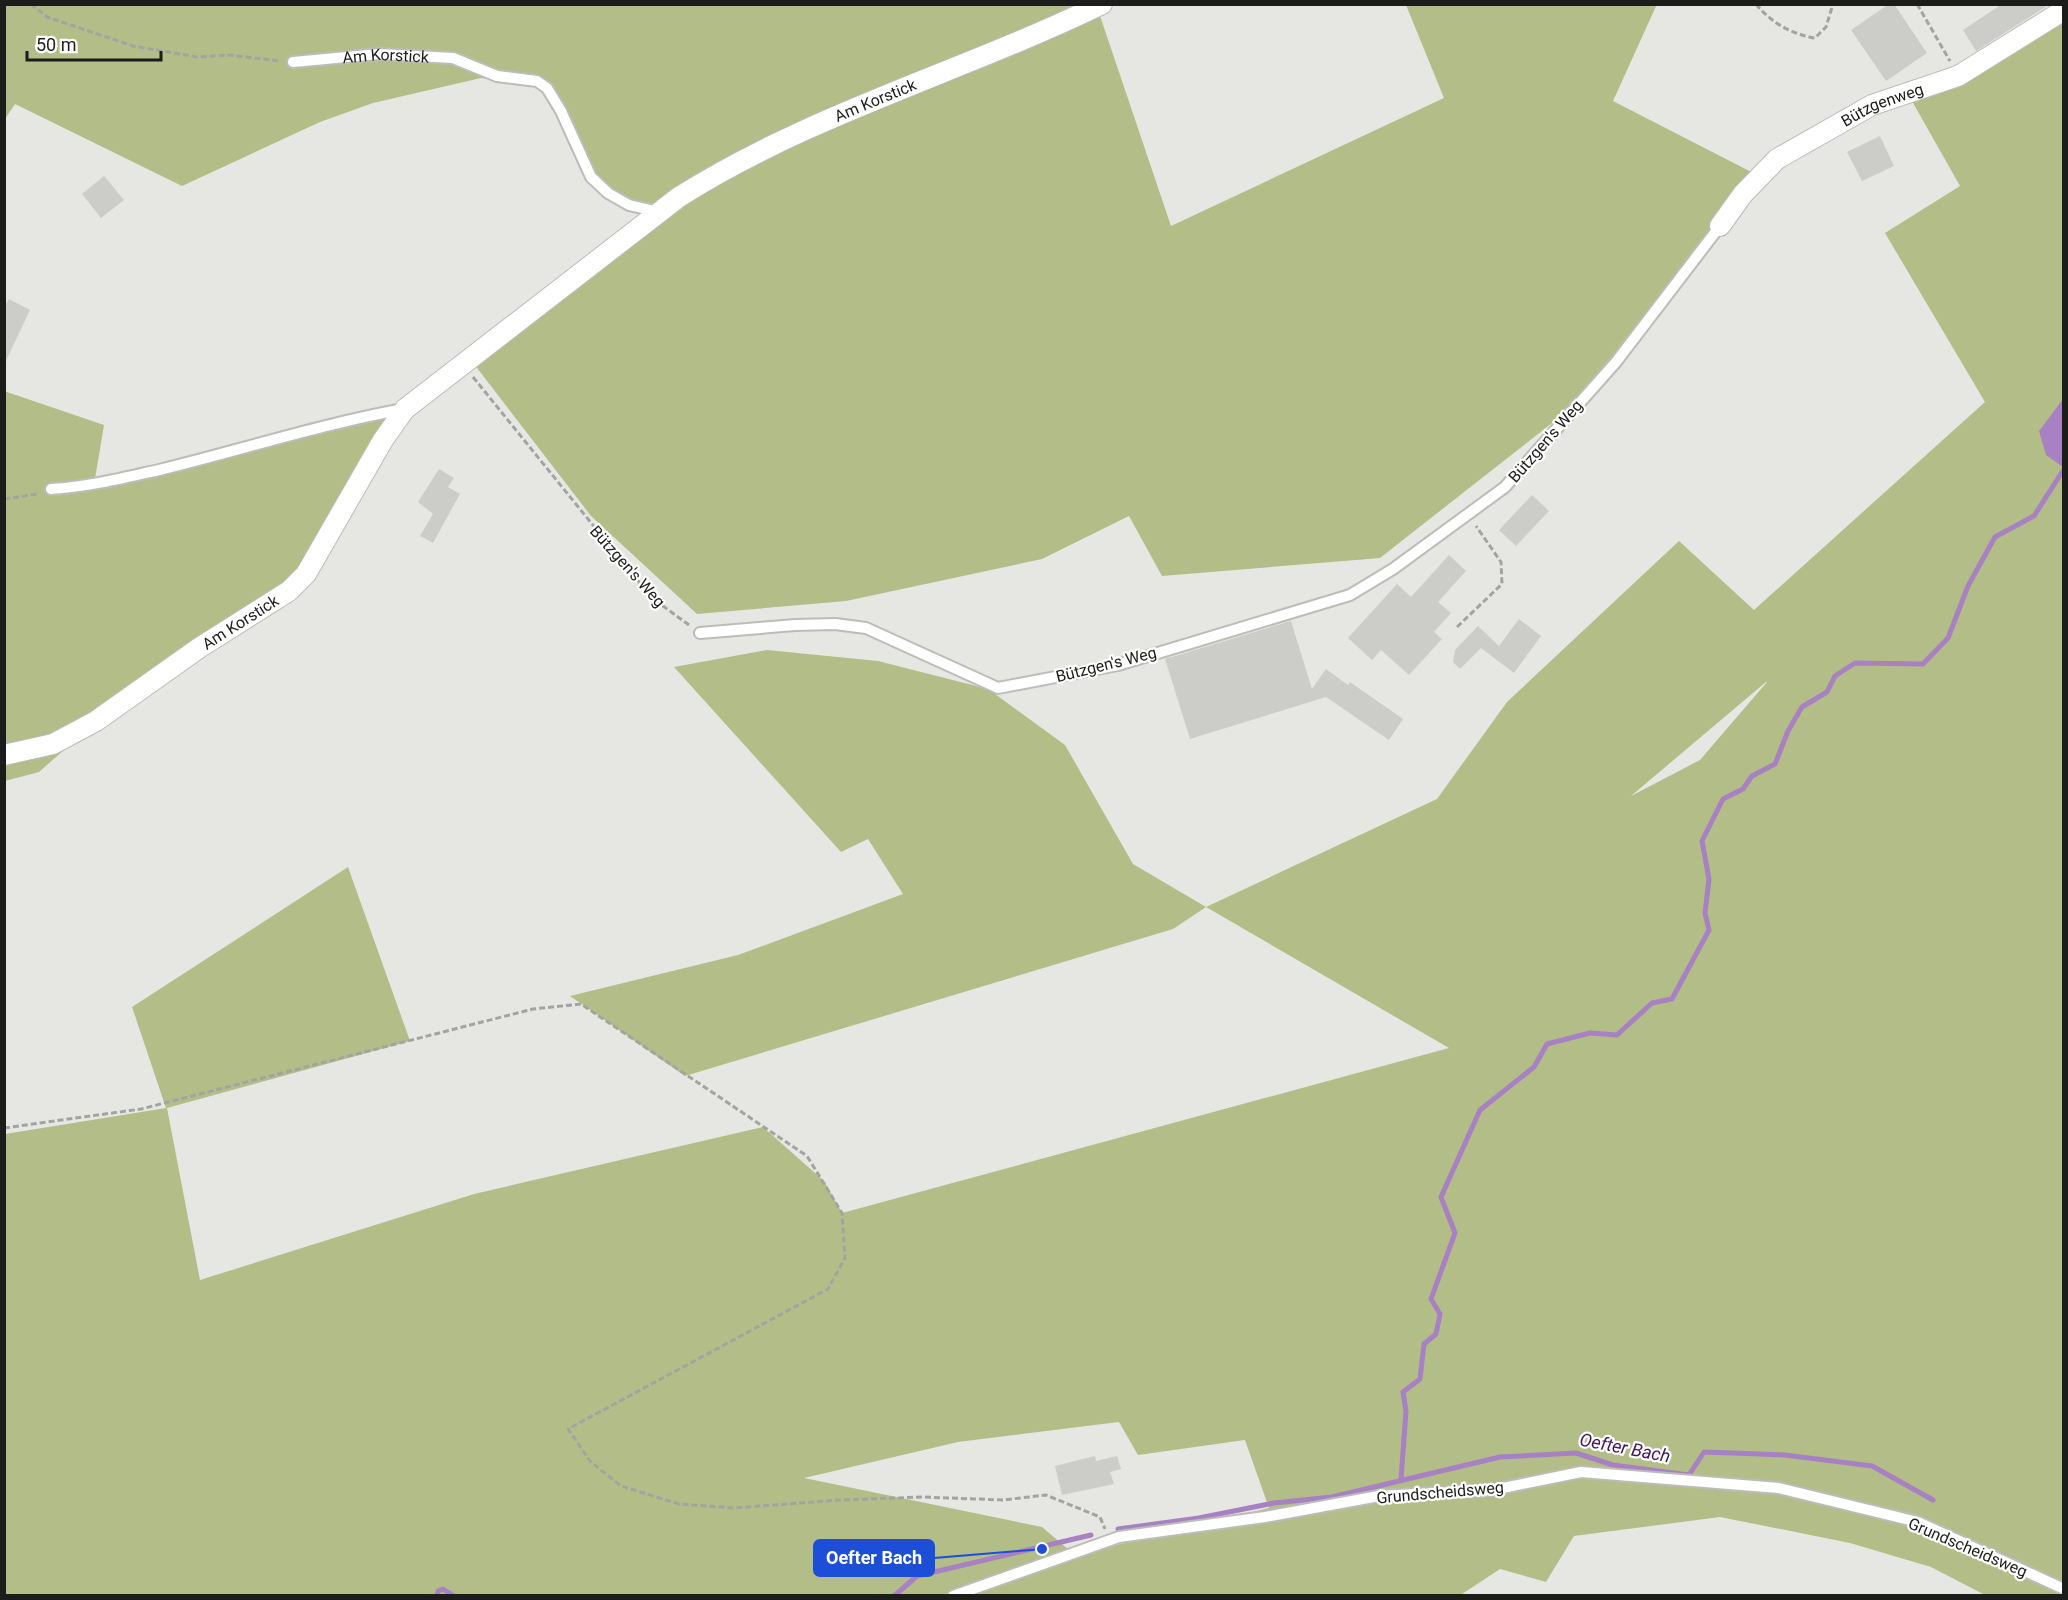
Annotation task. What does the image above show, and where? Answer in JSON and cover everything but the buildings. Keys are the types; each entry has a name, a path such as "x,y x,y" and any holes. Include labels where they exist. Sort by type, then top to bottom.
{"street":[{"name":"Am Korstick","path":"4,755 53,744 96,721 199,648 289,591 306,574 327,542 383,440 405,409 659,212 727,167 795,134 1102,4"},
{"name":"Bützgenweg","path":"1720,226 1743,194 1777,159 1872,105 1958,76 2064,10"}],"lane":[{"name":"Am Korstick","path":"294,62 379,54 453,58 497,76 537,81 547,88 561,111 591,177 608,193 629,204 659,212"},
{"name":"Bützgen's Weg","path":"700,633 835,624 866,628 998,688 1118,664 1350,595 1394,569 1505,487 1616,362 1720,226"},
{"name":"Am Korstick","path":"51,489 94,485 347,420 405,409"},
{"name":"Grundscheidsweg","path":"953,1596 1110,1539 1265,1517 1379,1496 1493,1490 1581,1472 1779,1488 1918,1522 2064,1589"}],"path":[{"path":"31,4 47,17 133,46 197,57 229,54 294,62"},
{"path":"1756,4 1764,15 1797,35 1815,38 1826,27 1833,4"},
{"path":"1923,4 1917,6 1958,76"},
{"name":"Bützgen's Weg","path":"463,365 639,582 663,606 700,633"},
{"path":"4,499 33,496 51,489"},
{"path":"1457,627 1502,584 1501,562 1468,514"},
{"path":"4,1128 141,1109 533,1009 581,1004 807,1156 842,1213 845,1258 828,1289 568,1429 590,1461 621,1486 679,1504 734,1508 852,1499 922,1497 1003,1500 1046,1495 1100,1517 1110,1539"}],"green space":[{"path":"1657,4 1613,101 1761,177 1612,358 1552,423 1380,558 1162,576 1129,516 1042,559 846,601 697,614 591,516 474,364 660,212 629,203 592,176 562,112 540,88 516,82 481,78 373,103 320,122 182,186 15,104 5,119 5,5 1101,5 1097,7 1171,226 1444,98 1406,5"},
{"path":"2063,11 2063,1595 1985,1595 1931,1567 1850,1543 1720,1517 1574,1536 1546,1582 1500,1569 1459,1596 5,1596 5,1134 166,1108 132,1007 348,867 410,1041 167,1108 200,1280 474,1194 763,1127 824,1181 842,1213 1449,1048 1206,907 1437,799 1507,702 1679,541 1754,610 1985,402 1885,233 1960,186 1908,94","holes":["1766,682 1700,760 1631,796","1119,1422 1138,1455 1245,1440 1269,1508 1075,1555 1042,1527 804,1478 958,1442"]},
{"path":"4,391 104,425 94,485 404,409 306,574 97,721 39,772 5,781"},
{"path":"767,650 878,661 988,689 1065,745 1133,864 1206,907 1173,929 685,1076 570,996 738,955 903,894 868,839 841,852 674,667"}],"shaded area":[{"path":"2063,399 2063,467 2046,455 2039,431"}],"waterway":[{"path":"1401,1479 1406,1411 1403,1392 1420,1379 1424,1344 1436,1334 1440,1314 1431,1299 1455,1233 1441,1197 1480,1110 1534,1067 1547,1044 1590,1033 1617,1035 1652,1003 1672,999 1709,930 1705,913 1709,879 1702,841 1723,799 1743,789 1752,776 1775,764 1788,731 1802,707 1827,692 1835,676 1855,663 1923,664 1948,638 1968,586 1995,537 2034,516 2064,469"},
{"name":"Oefter Bach","path":"1118,1529 1199,1518 1274,1503 1332,1497 1500,1457 1576,1453 1613,1465 1689,1475 1704,1452 1785,1455 1872,1466 1933,1500"},
{"name":"Oefter Bach","path":"894,1596 917,1576 1091,1535"},
{"name":"Oefter Bach","path":"437,1596 438,1591 443,1589 454,1596"}],"place":[{"name":"Oefter Bach","path":"1042,1549"}]}
